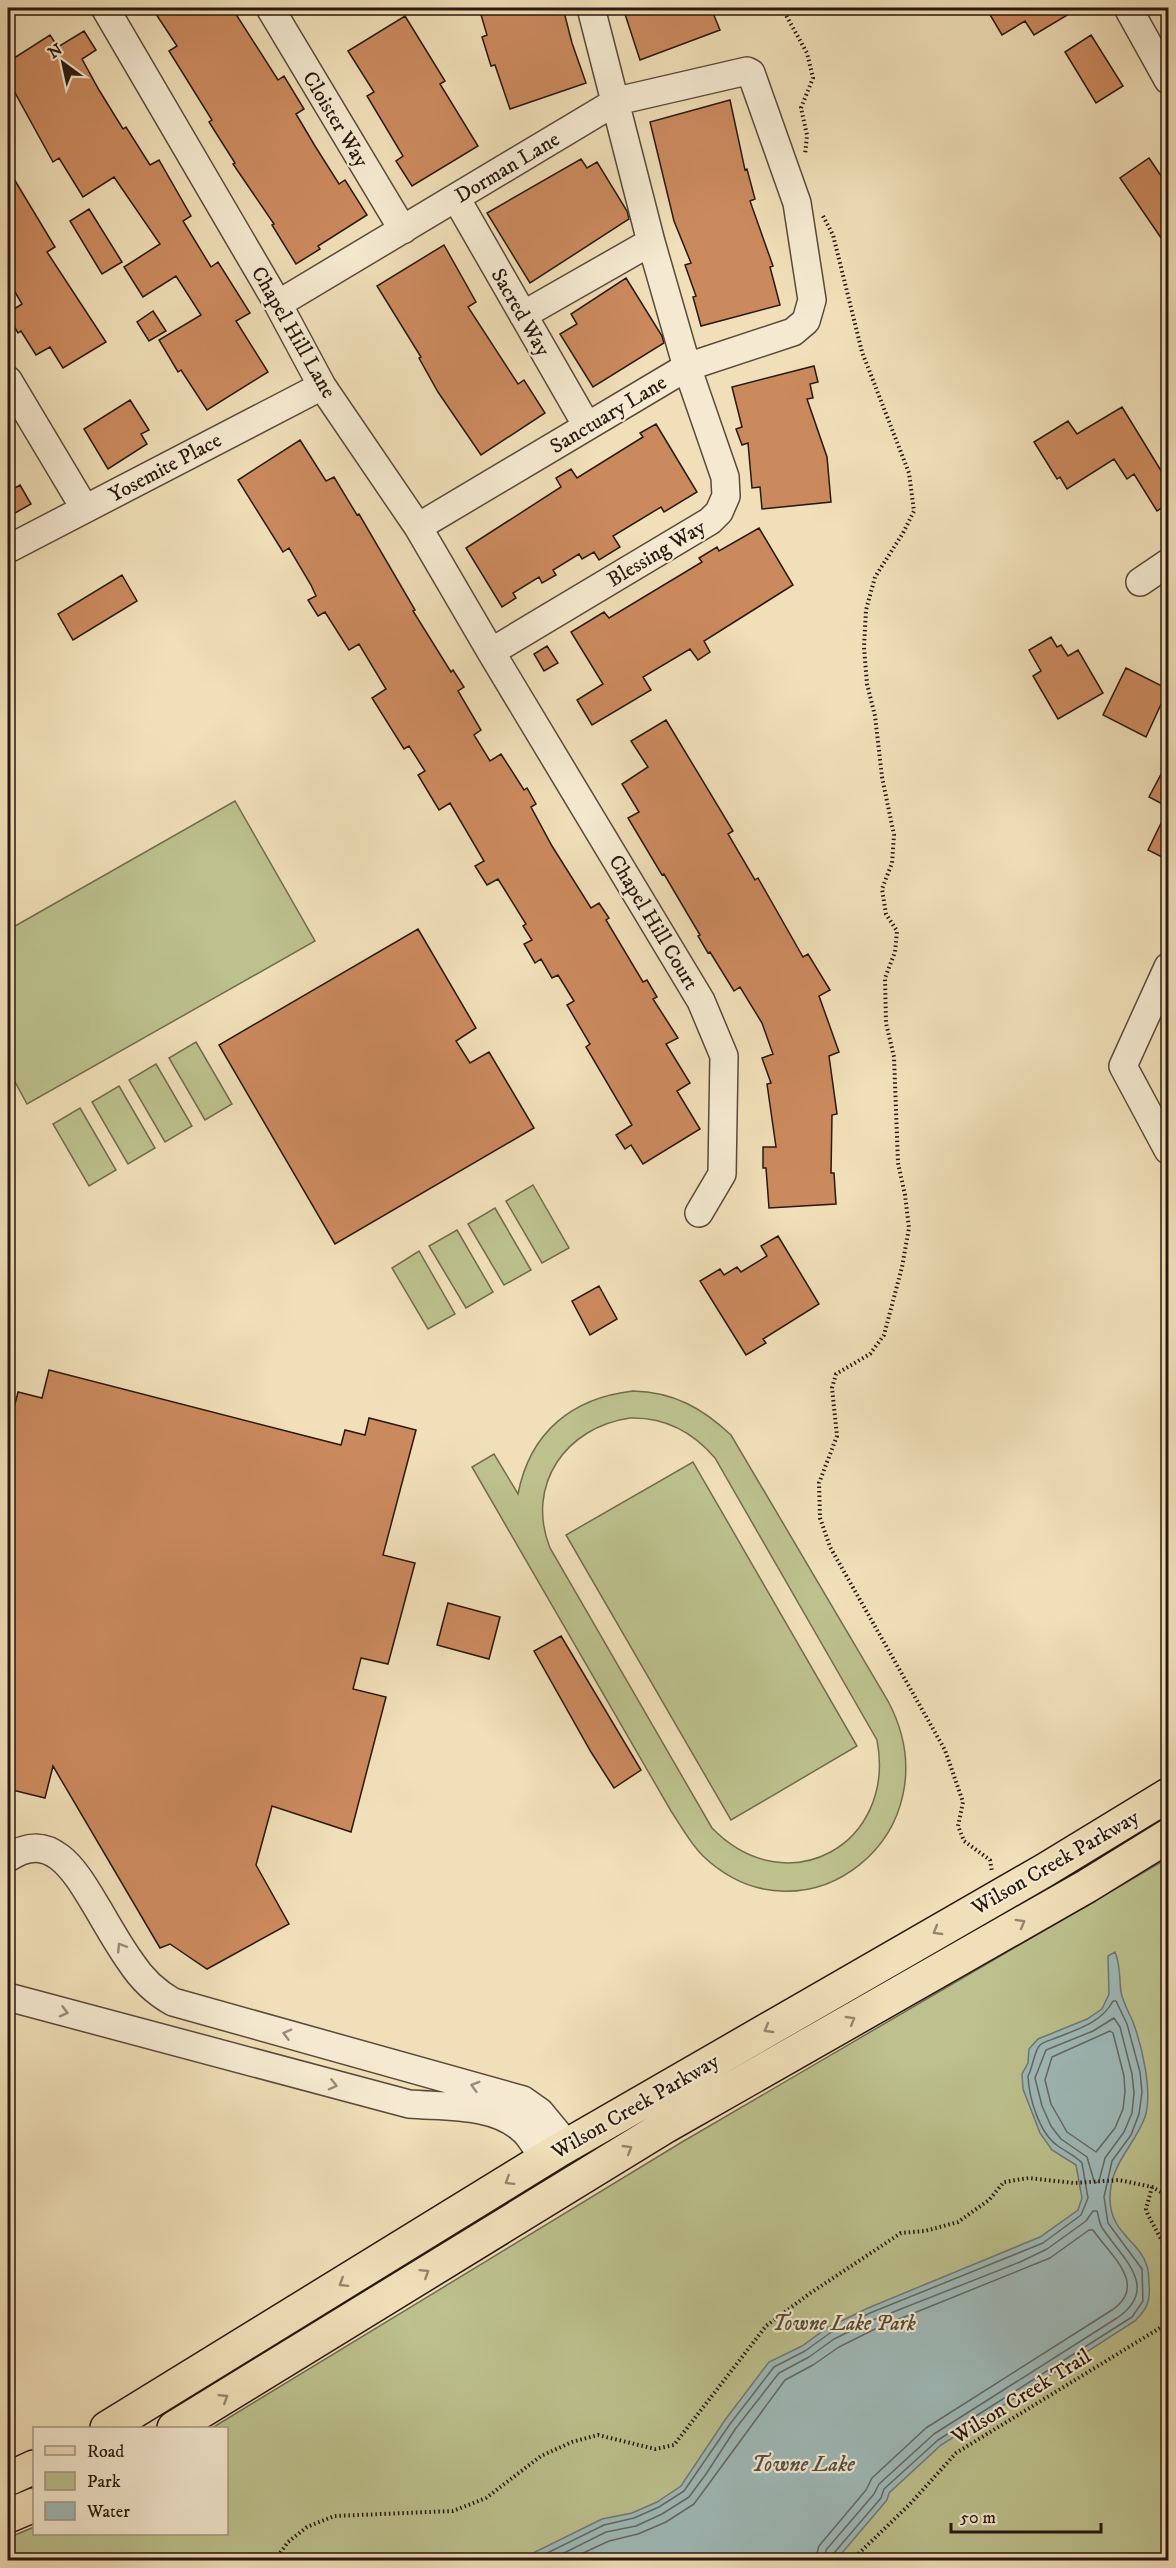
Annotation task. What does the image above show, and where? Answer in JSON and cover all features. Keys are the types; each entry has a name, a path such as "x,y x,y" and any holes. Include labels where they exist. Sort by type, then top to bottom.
{"main road":[{"name":"Wilson Creek Parkway","path":"109,2427 559,2150 1045,1870 1168,1795"},
{"name":"Wilson Creek Parkway","path":"176,2427 656,2132 1087,1886 1168,1836"},
{"path":"146,2427 191,2398 195,2392 197,2373"},
{"path":"8,2479 33,2467"},
{"path":"8,2516 33,2505"}],"street":[{"name":"Chapel Hill Lane","path":"105,8 278,304 322,386 418,527 490,652"},
{"name":"Cloister Way","path":"270,8 403,230"},
{"name":"Blessing Way","path":"490,652 710,521 718,512 726,496 725,477 687,367 651,242 617,101 591,8"},
{"path":"1128,8 1168,80"},
{"name":"Dorman Lane","path":"278,304 617,101 747,70 751,73 797,203 812,300 806,321"},
{"name":"Sacred Way","path":"456,198 587,426"},
{"path":"523,315 651,242"},
{"name":"Sanctuary Lane","path":"418,527 687,367 794,332 806,321"},
{"path":"8,380 85,509"},
{"name":"Yosemite Place","path":"8,549 322,386"},
{"path":"1140,582 1168,563"},
{"name":"Chapel Hill Court","path":"490,652 701,1001 724,1056 722,1174 699,1214"},
{"path":"1168,967 1123,1066 1168,1150"},
{"path":"8,1858 18,1852 37,1849 62,1858 76,1873 139,1973 156,1991 173,2002 523,2100 540,2112 559,2135 559,2150 538,2149 526,2132 514,2123 483,2112 409,2104 8,1997"}],"path":[{"path":"782,8 807,53 813,78 801,108 807,135 804,162"},
{"path":"820,207 833,235 862,352 909,473 914,511 875,577 866,610 864,646 867,684 875,716 882,777 894,835 892,863 882,889 886,914 897,931 895,952 885,978 886,1023 894,1057 898,1163 909,1228 902,1267 884,1335 870,1354 836,1374 832,1388 837,1436 819,1483 820,1518 830,1546 945,1750 963,1802 958,1826 964,1841 990,1860 992,1873"},
{"path":"276,2560 288,2542 307,2527 334,2516 453,2511 486,2498 541,2456 572,2442 598,2435 655,2449 674,2445 766,2326 901,2233 958,2222 989,2200 1004,2182 1029,2178 1074,2183 1119,2180 1152,2187 1168,2196"},
{"path":"1152,2187 1146,2209 1168,2252"},
{"name":"Wilson Creek Trail","path":"852,2560 910,2504 956,2453 1168,2323"}],"green space":[{"path":"235,801 315,941 27,1104 8,1069 8,930"},
{"path":"196,1042 232,1104 205,1120 169,1058"},
{"path":"156,1064 192,1126 165,1142 129,1080"},
{"path":"119,1086 155,1148 128,1164 92,1102"},
{"path":"80,1108 116,1170 89,1186 53,1124"},
{"path":"533,1185 569,1248 542,1263 506,1201"},
{"path":"495,1208 531,1270 504,1285 468,1224"},
{"path":"457,1230 493,1292 466,1308 429,1246"},
{"path":"419,1251 455,1314 428,1329 392,1268"},
{"path":"633,1391 662,1394 674,1398 698,1409 731,1435 888,1701 904,1750 903,1795 887,1834 860,1864 825,1884 785,1891 743,1883 698,1851 671,1811 472,1467 494,1454 518,1494 532,1453 557,1422 573,1410 591,1401","holes":["630,1418 666,1423 687,1433 715,1458 877,1740 879,1777 870,1809 853,1834 830,1852 802,1862 772,1862 741,1851 712,1828 550,1548 544,1525 543,1502 547,1482 557,1463 570,1446 587,1433 607,1424"]},
{"path":"693,1462 857,1746 731,1820 566,1535"},
{"name":"Towne Lake Park","path":"1168,1858 1168,2560 8,2560 8,2538 33,2527 33,2535 228,2535 228,2427 214,2427 682,2142"}],"water":[{"name":"Towne Lake","path":"1115,1952 1122,1996 1140,2043 1148,2095 1145,2117 1118,2166 1111,2187 1110,2200 1115,2221 1143,2257 1147,2266 1148,2301 1145,2309 1135,2321 941,2445 889,2493 887,2500 836,2560 519,2560 602,2519 632,2513 657,2502 681,2486 725,2420 769,2362 802,2346 827,2328 868,2308 1040,2237 1078,2210 1082,2198 1076,2165 1052,2150 1040,2133 1023,2089 1022,2074 1028,2063 1029,2049 1038,2039 1087,2019 1102,2009 1109,1994 1108,1956"}],"building":[{"path":"152,8 232,8 278,80 284,76 304,109 296,114 339,184 345,180 367,215 318,246 320,249 296,264 272,225 274,224 233,164 235,163 209,122 212,120 169,51 177,46"},
{"path":"479,8 563,8 586,83 510,109 495,65 491,66 482,37 487,35"},
{"path":"623,8 711,8 720,30 640,60"},
{"path":"986,8 1079,8 1034,35 1025,21 1002,35"},
{"path":"405,16 445,81 440,84 478,146 412,186 396,161 403,156 367,96 374,92 348,51"},
{"path":"84,31 96,50 82,59 99,90 123,129 126,127 150,165 159,160 191,216 183,221 211,267 218,262 250,313 236,321 268,372 207,410 181,370 178,372 159,340 201,315 176,276 143,297 124,267 160,244 114,177 83,197 59,158 53,162 8,80 8,62 50,35 58,47"},
{"path":"1091,35 1123,86 1096,103 1065,52"},
{"path":"730,100 745,170 747,169 755,199 750,201 773,266 770,267 780,305 701,326 693,297 696,296 685,265 691,263 674,221 650,122"},
{"path":"1149,158 1168,186 1168,248 1120,178"},
{"path":"581,159 587,168 597,162 627,211 629,219 530,283 487,213"},
{"path":"8,169 55,247 47,252 106,342 63,368 50,347 36,355 21,331 18,333 8,316 8,313 22,304 8,280"},
{"path":"89,209 122,262 102,274 70,221"},
{"path":"444,245 476,302 468,307 518,384 524,380 545,413 481,455 438,392 419,358 421,357 377,286"},
{"path":"626,278 662,336 664,343 593,387 560,334 577,324 571,314"},
{"path":"153,311 166,331 149,341 137,322"},
{"path":"814,366 818,382 810,384 813,398 807,399 827,457 831,502 762,509 760,487 752,488 748,443 742,445 736,429 742,427 732,387"},
{"path":"130,400 149,430 141,434 147,444 108,469 84,429"},
{"path":"1122,407 1168,482 1168,504 1157,511 1134,474 1127,479 1114,459 1067,489 1060,477 1057,479 1034,442 1068,421 1077,434"},
{"path":"656,424 697,492 664,512 661,507 613,536 620,547 599,560 594,552 582,559 579,554 553,570 556,575 542,583 539,577 513,593 516,598 502,607 466,548 561,487 556,478 571,469 577,478 643,437 640,433"},
{"path":"300,440 326,481 334,477 357,515 359,514 415,610 413,611 451,672 453,670 464,687 458,691 481,730 474,735 490,761 501,754 524,790 527,788 536,804 531,807 552,846 591,908 599,903 609,918 606,920 643,982 647,980 657,997 653,999 678,1038 666,1044 690,1083 677,1091 700,1129 643,1164 631,1145 625,1149 616,1135 632,1125 586,1047 590,1044 567,1005 574,1001 558,975 552,978 541,959 535,963 524,944 532,940 523,926 526,924 498,879 487,885 475,866 484,861 450,803 439,810 418,775 425,771 409,746 404,749 372,698 386,689 359,644 349,650 325,612 318,616 308,600 316,596 311,585 289,548 283,552 238,480"},
{"path":"20,485 31,504 8,517 8,492"},
{"path":"759,528 793,585 704,641 710,652 698,660 690,649 643,677 651,690 592,725 577,700 603,684 571,632 604,612 609,618 702,562 699,558 717,547 719,551"},
{"path":"122,575 137,601 73,640 58,614"},
{"path":"1051,637 1057,647 1061,645 1068,656 1078,650 1103,693 1058,719 1033,676 1041,671 1029,650"},
{"path":"547,646 558,663 544,671 534,654"},
{"path":"1126,668 1168,689 1146,737 1103,715"},
{"path":"666,720 733,831 728,834 755,880 758,878 803,957 808,954 830,990 819,996 839,1052 829,1056 837,1114 832,1115 831,1173 834,1173 836,1204 769,1208 766,1168 763,1168 763,1147 776,1147 767,1084 771,1083 762,1058 773,1054 762,1023 740,987 734,991 710,952 708,953 664,874 662,875 628,818 639,812 622,784 648,767 631,741"},
{"path":"1168,761 1168,807 1149,797"},
{"path":"1168,809 1168,860 1148,850"},
{"path":"418,929 476,1028 456,1041 470,1063 489,1052 534,1128 335,1244 219,1045"},
{"path":"778,1236 819,1304 763,1339 766,1343 746,1355 700,1281 720,1269 724,1275 737,1267 741,1272 767,1256 761,1246"},
{"path":"599,1286 617,1319 590,1335 572,1301"},
{"path":"49,1370 341,1445 345,1430 365,1435 369,1418 416,1430 383,1555 415,1563 388,1664 361,1658 353,1689 386,1697 351,1832 272,1806 256,1865 289,1924 207,1969 170,1944 160,1948 53,1766 45,1798 8,1789 8,1402 15,1404 18,1392 42,1398"},
{"path":"448,1603 500,1617 489,1659 437,1645"},
{"path":"561,1636 641,1770 614,1788 534,1651"}]}
